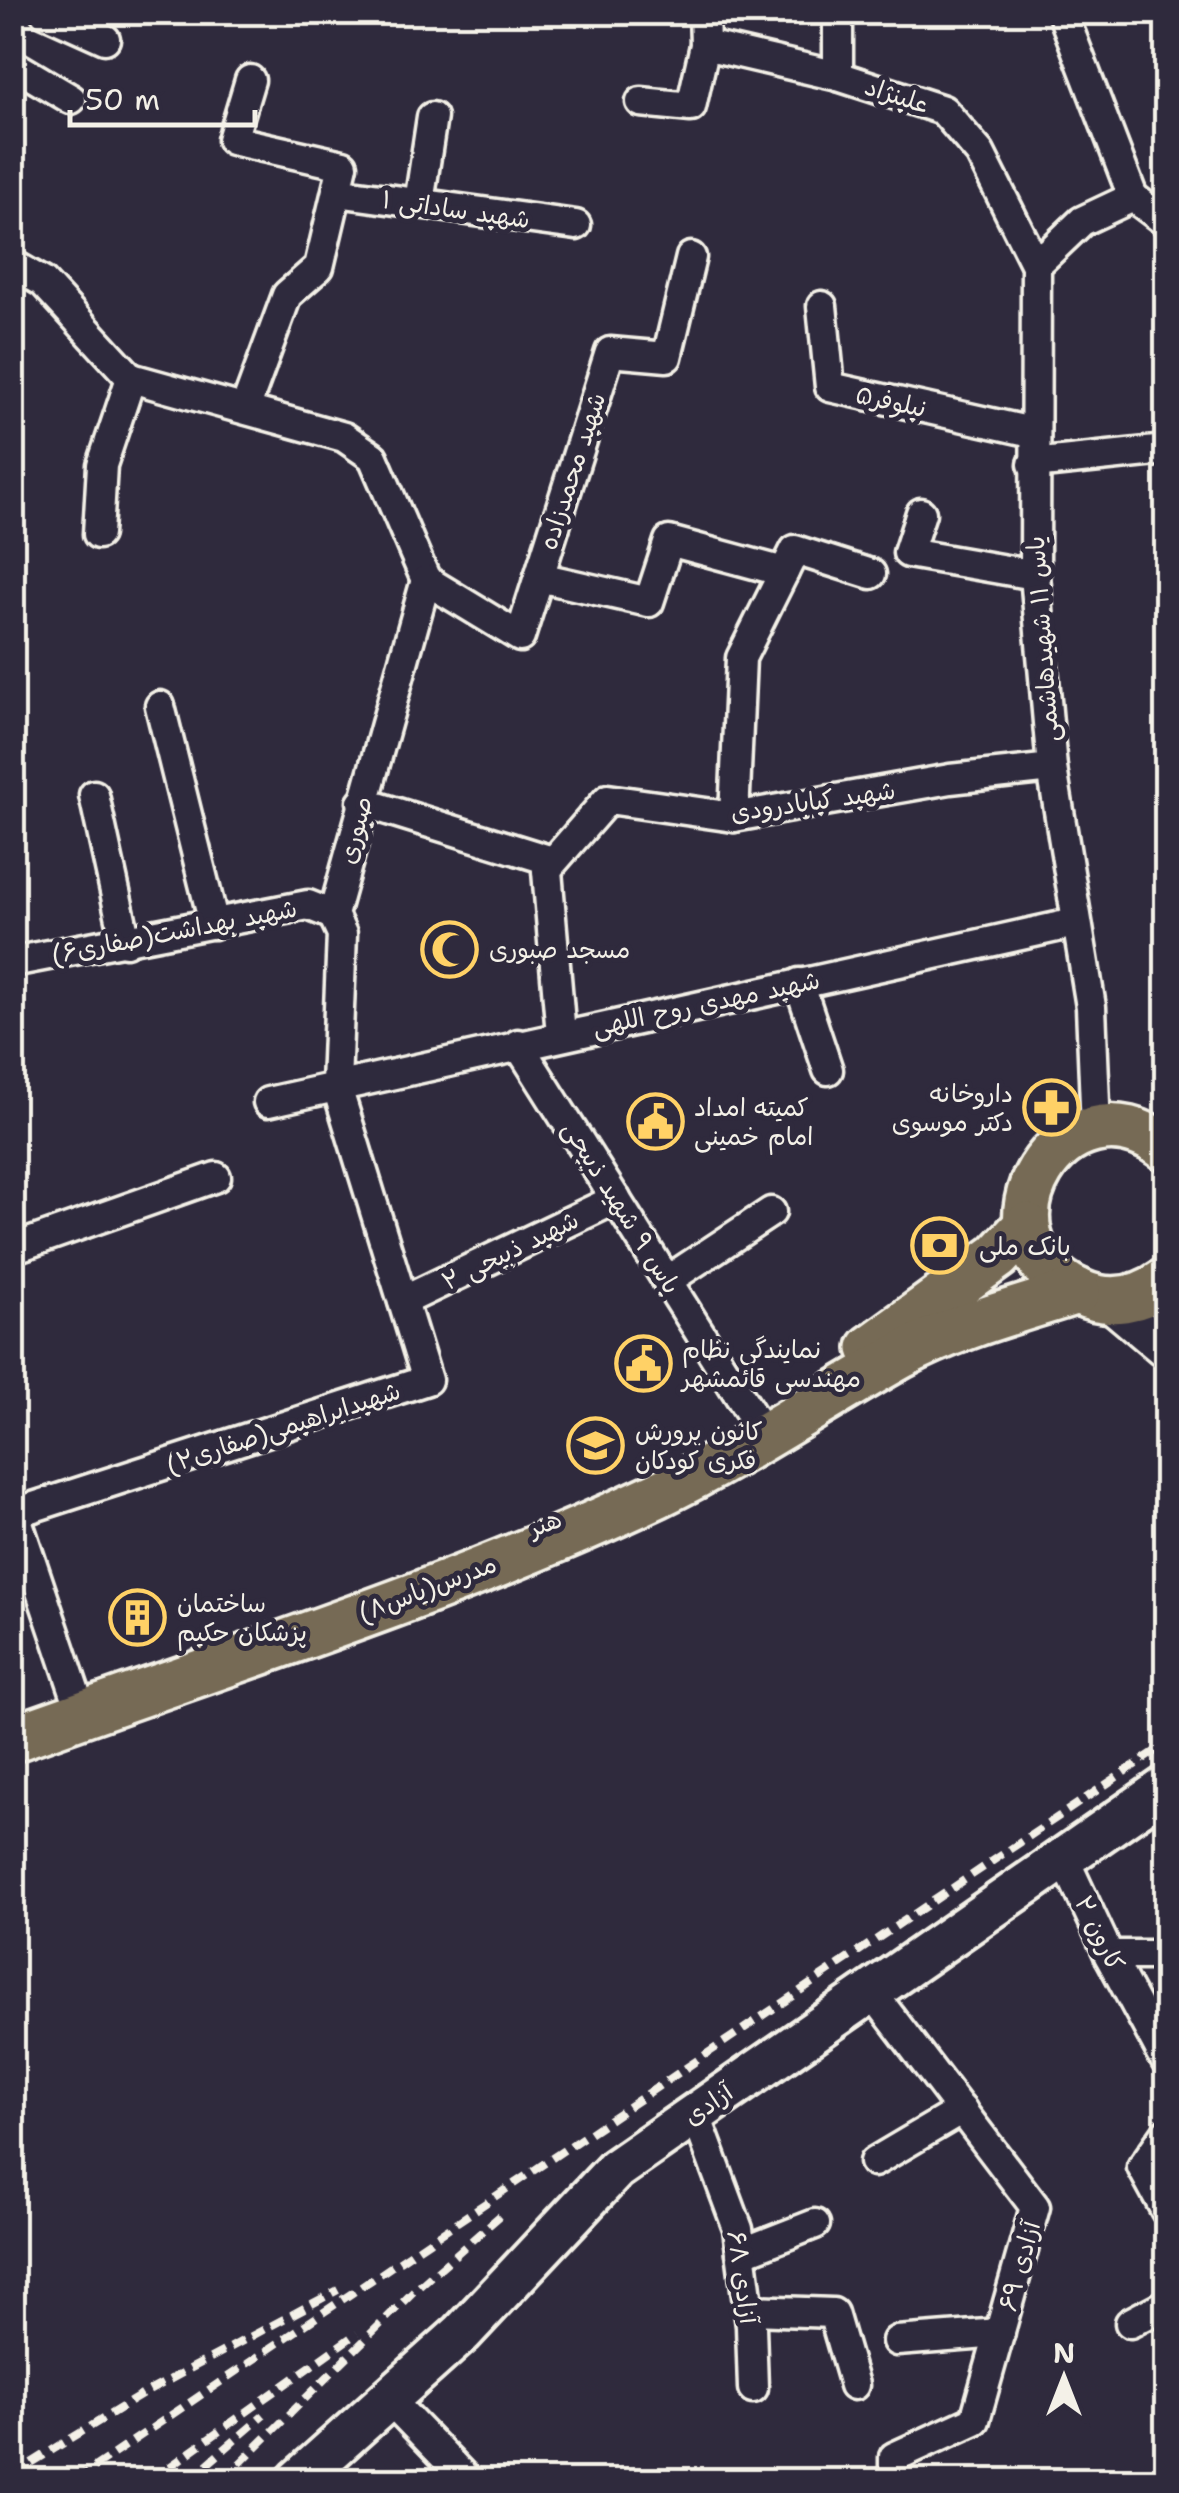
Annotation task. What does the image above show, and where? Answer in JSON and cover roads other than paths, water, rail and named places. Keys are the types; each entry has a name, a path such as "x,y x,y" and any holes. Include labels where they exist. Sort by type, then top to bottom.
{"main road":[{"path":"1162,1138 1125,1128 1096,1129 1072,1138 1043,1164 1027,1200 1026,1226 1038,1258 1060,1283 1093,1296 1125,1300 1166,1282"},
{"name":"هنر","path":"12,1724 570,1513 652,1478 756,1422 866,1352 998,1256 1026,1226"},
{"name":"مدرس(یاس۸)","path":"12,1739 376,1608 584,1527 740,1452 877,1370 962,1328 1093,1296"},
{"name":"آزادی","path":"298,2480 462,2333 616,2169 1166,1786"}],"street":[{"path":"45,12 105,39"},
{"path":"641,102 691,107 705,45 704,12"},
{"path":"838,12 838,76"},
{"path":"1062,12 1133,197 1166,222"},
{"name":"علینژاد","path":"705,45 838,76 944,110 980,154 1036,265"},
{"path":"12,64 72,99"},
{"path":"245,409 287,294 319,266 343,165 232,140 250,80"},
{"path":"418,203 432,117"},
{"name":"شهید ساداتی ۱","path":"337,192 576,225"},
{"path":"1036,265 1082,221 1133,197"},
{"name":"شهید محمدزاده","path":"426,580 520,637 610,352 667,356 691,257"},
{"path":"12,264 43,282 131,378 344,436 373,457 426,580"},
{"name":"یاس ۱۱ شهیدهاشمی","path":"1036,265 1032,432 1035,574 1052,768 1092,1007 1096,1129"},
{"name":"نیلوفر۵","path":"822,306 830,388 1032,432"},
{"path":"98,534 102,465 131,378"},
{"path":"1033,464 1166,450"},
{"path":"921,512 908,554 1035,574"},
{"path":"538,576 649,602 669,542 784,572"},
{"path":"734,817 741,658 795,550 871,574"},
{"name":"صبوری","path":"336,1084 342,934 332,915 426,580"},
{"path":"160,706 214,924"},
{"name":"شهید کیابادرودی","path":"546,869 608,799 734,817 950,779 1052,768"},
{"path":"94,795 126,942"},
{"path":"362,802 546,859 560,1035"},
{"name":"شهید بهداشت(صفاری۶)","path":"12,962 308,905 332,915"},
{"name":"شهید مهدی روح اللهی","path":"268,1102 1075,923"},
{"path":"799,983 828,1070"},
{"name":"یاس ۹ شهید ذبیحی","path":"518,1044 756,1422"},
{"name":"شهیدابراهیمی(صفاری۲)","path":"14,1509 427,1380 336,1084"},
{"path":"12,1249 216,1177"},
{"name":"شهید ذبیحی ۲","path":"403,1301 616,1199"},
{"path":"668,1280 771,1212"},
{"path":"1093,1296 1166,1350"},
{"path":"14,1509 78,1701"},
{"name":"کارون ۲","path":"1064,1856 1109,1956 1166,2061"},
{"path":"1109,1956 1166,1955"},
{"name":"آزادی ۶۹","path":"872,1991 1036,2207 975,2420 894,2457 894,2480"},
{"path":"874,2162 962,2110"},
{"name":"آزادی ۶۸","path":"695,2113 738,2229 749,2310 753,2388"},
{"path":"1166,2132 1142,2167 1166,2211"},
{"path":"741,2253 815,2224"},
{"path":"1130,2323 1166,2304"},
{"path":"749,2310 834,2313 854,2385"},
{"path":"898,2342 1000,2333"},
{"path":"391,2400 467,2480"}],"railway":[{"path":"75,2480 1166,1744"},
{"path":"223,2480 413,2292 503,2213"},
{"path":"12,2475 143,2394 338,2290"},
{"path":"151,2480 357,2333"},
{"path":"189,2480 264,2415"}],"place":[{"name":"مسجد صبوری","path":"450,949"},
{"name":"داروخانه دکتر موسوی","path":"1052,1107"},
{"name":"کمیته امداد امام خمینی","path":"655,1121"},
{"name":"بانک ملی","path":"940,1246"},
{"name":"نمایندگی نظام مهندسی قائمشهر","path":"643,1363"},
{"name":"کانون پرورش فکری کودکان","path":"596,1445"},
{"name":"ساختمان پزشکان حکیم","path":"138,1617"}]}
